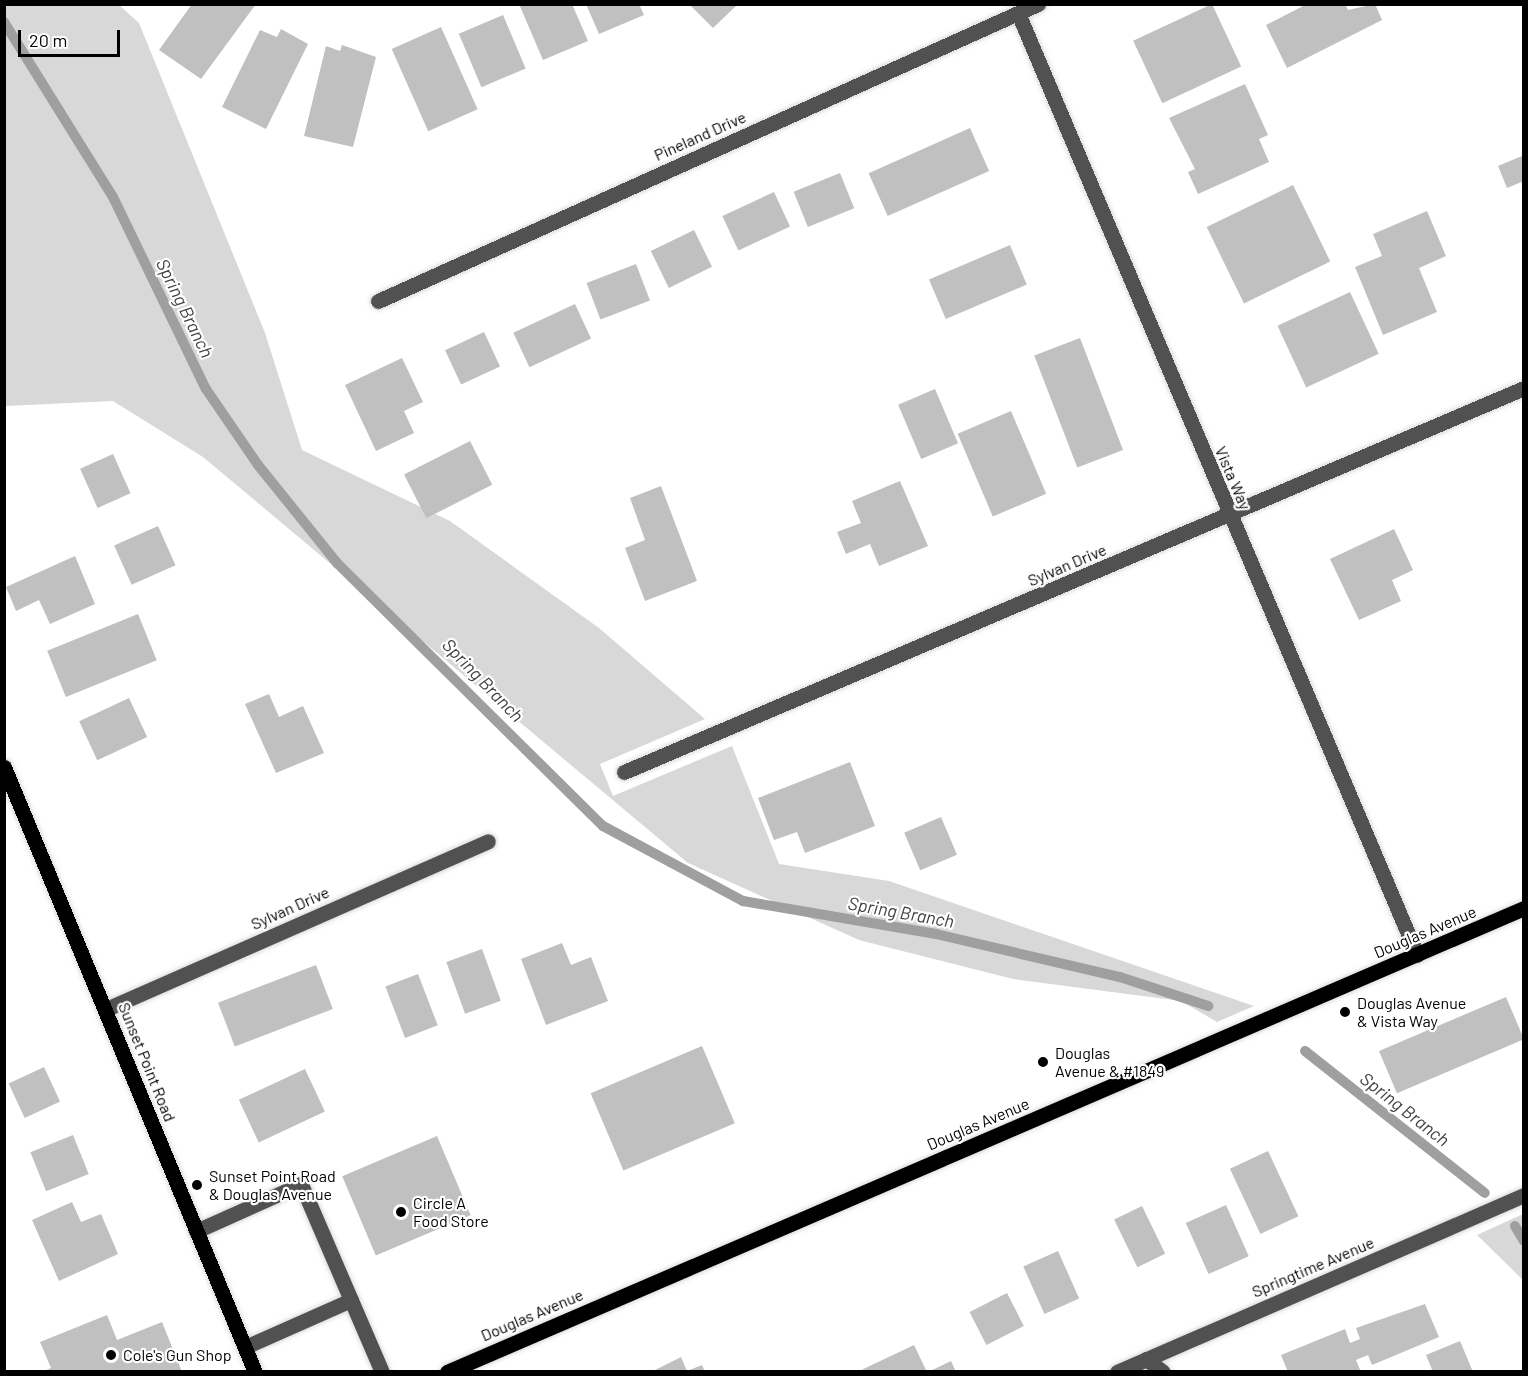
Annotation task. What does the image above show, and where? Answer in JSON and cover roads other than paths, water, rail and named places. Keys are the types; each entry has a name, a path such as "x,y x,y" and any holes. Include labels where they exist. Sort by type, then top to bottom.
{"main road":[{"name":"Sunset Point Road","path":"4,767 255,1371"},
{"name":"Douglas Avenue","path":"447,1371 1524,908"}],"street":[{"name":"Pineland Drive","path":"378,301 1038,4"},
{"name":"Vista Way","path":"1018,13 1229,516 1417,955"},
{"name":"Sylvan Drive","path":"624,772 1229,516 1524,388"},
{"name":"Sylvan Drive","path":"106,1009 488,841"},
{"path":"196,1231 301,1184 382,1371"},
{"name":"Springtime Avenue","path":"1117,1371 1524,1195"},
{"path":"245,1347 351,1300"},
{"path":"1146,1359 1163,1371"}],"waterway":[{"name":"Spring Branch","path":"4,22 113,197 206,389 258,465 337,563 603,826 743,901 936,934 1120,977 1208,1006"},
{"name":"Spring Branch","path":"1305,1051 1485,1193"},
{"name":"Spring Branch","path":"1515,1226 1524,1241"}],"place":[{"name":"Douglas Avenue & Vista Way","path":"1345,1012"},
{"name":"Douglas Avenue & #1849","path":"1043,1062"},
{"name":"Sunset Point Road & Douglas Avenue","path":"197,1185"},
{"name":"Circle A Food Store","path":"401,1212"},
{"name":"Cole's Gun Shop","path":"111,1355"}]}
